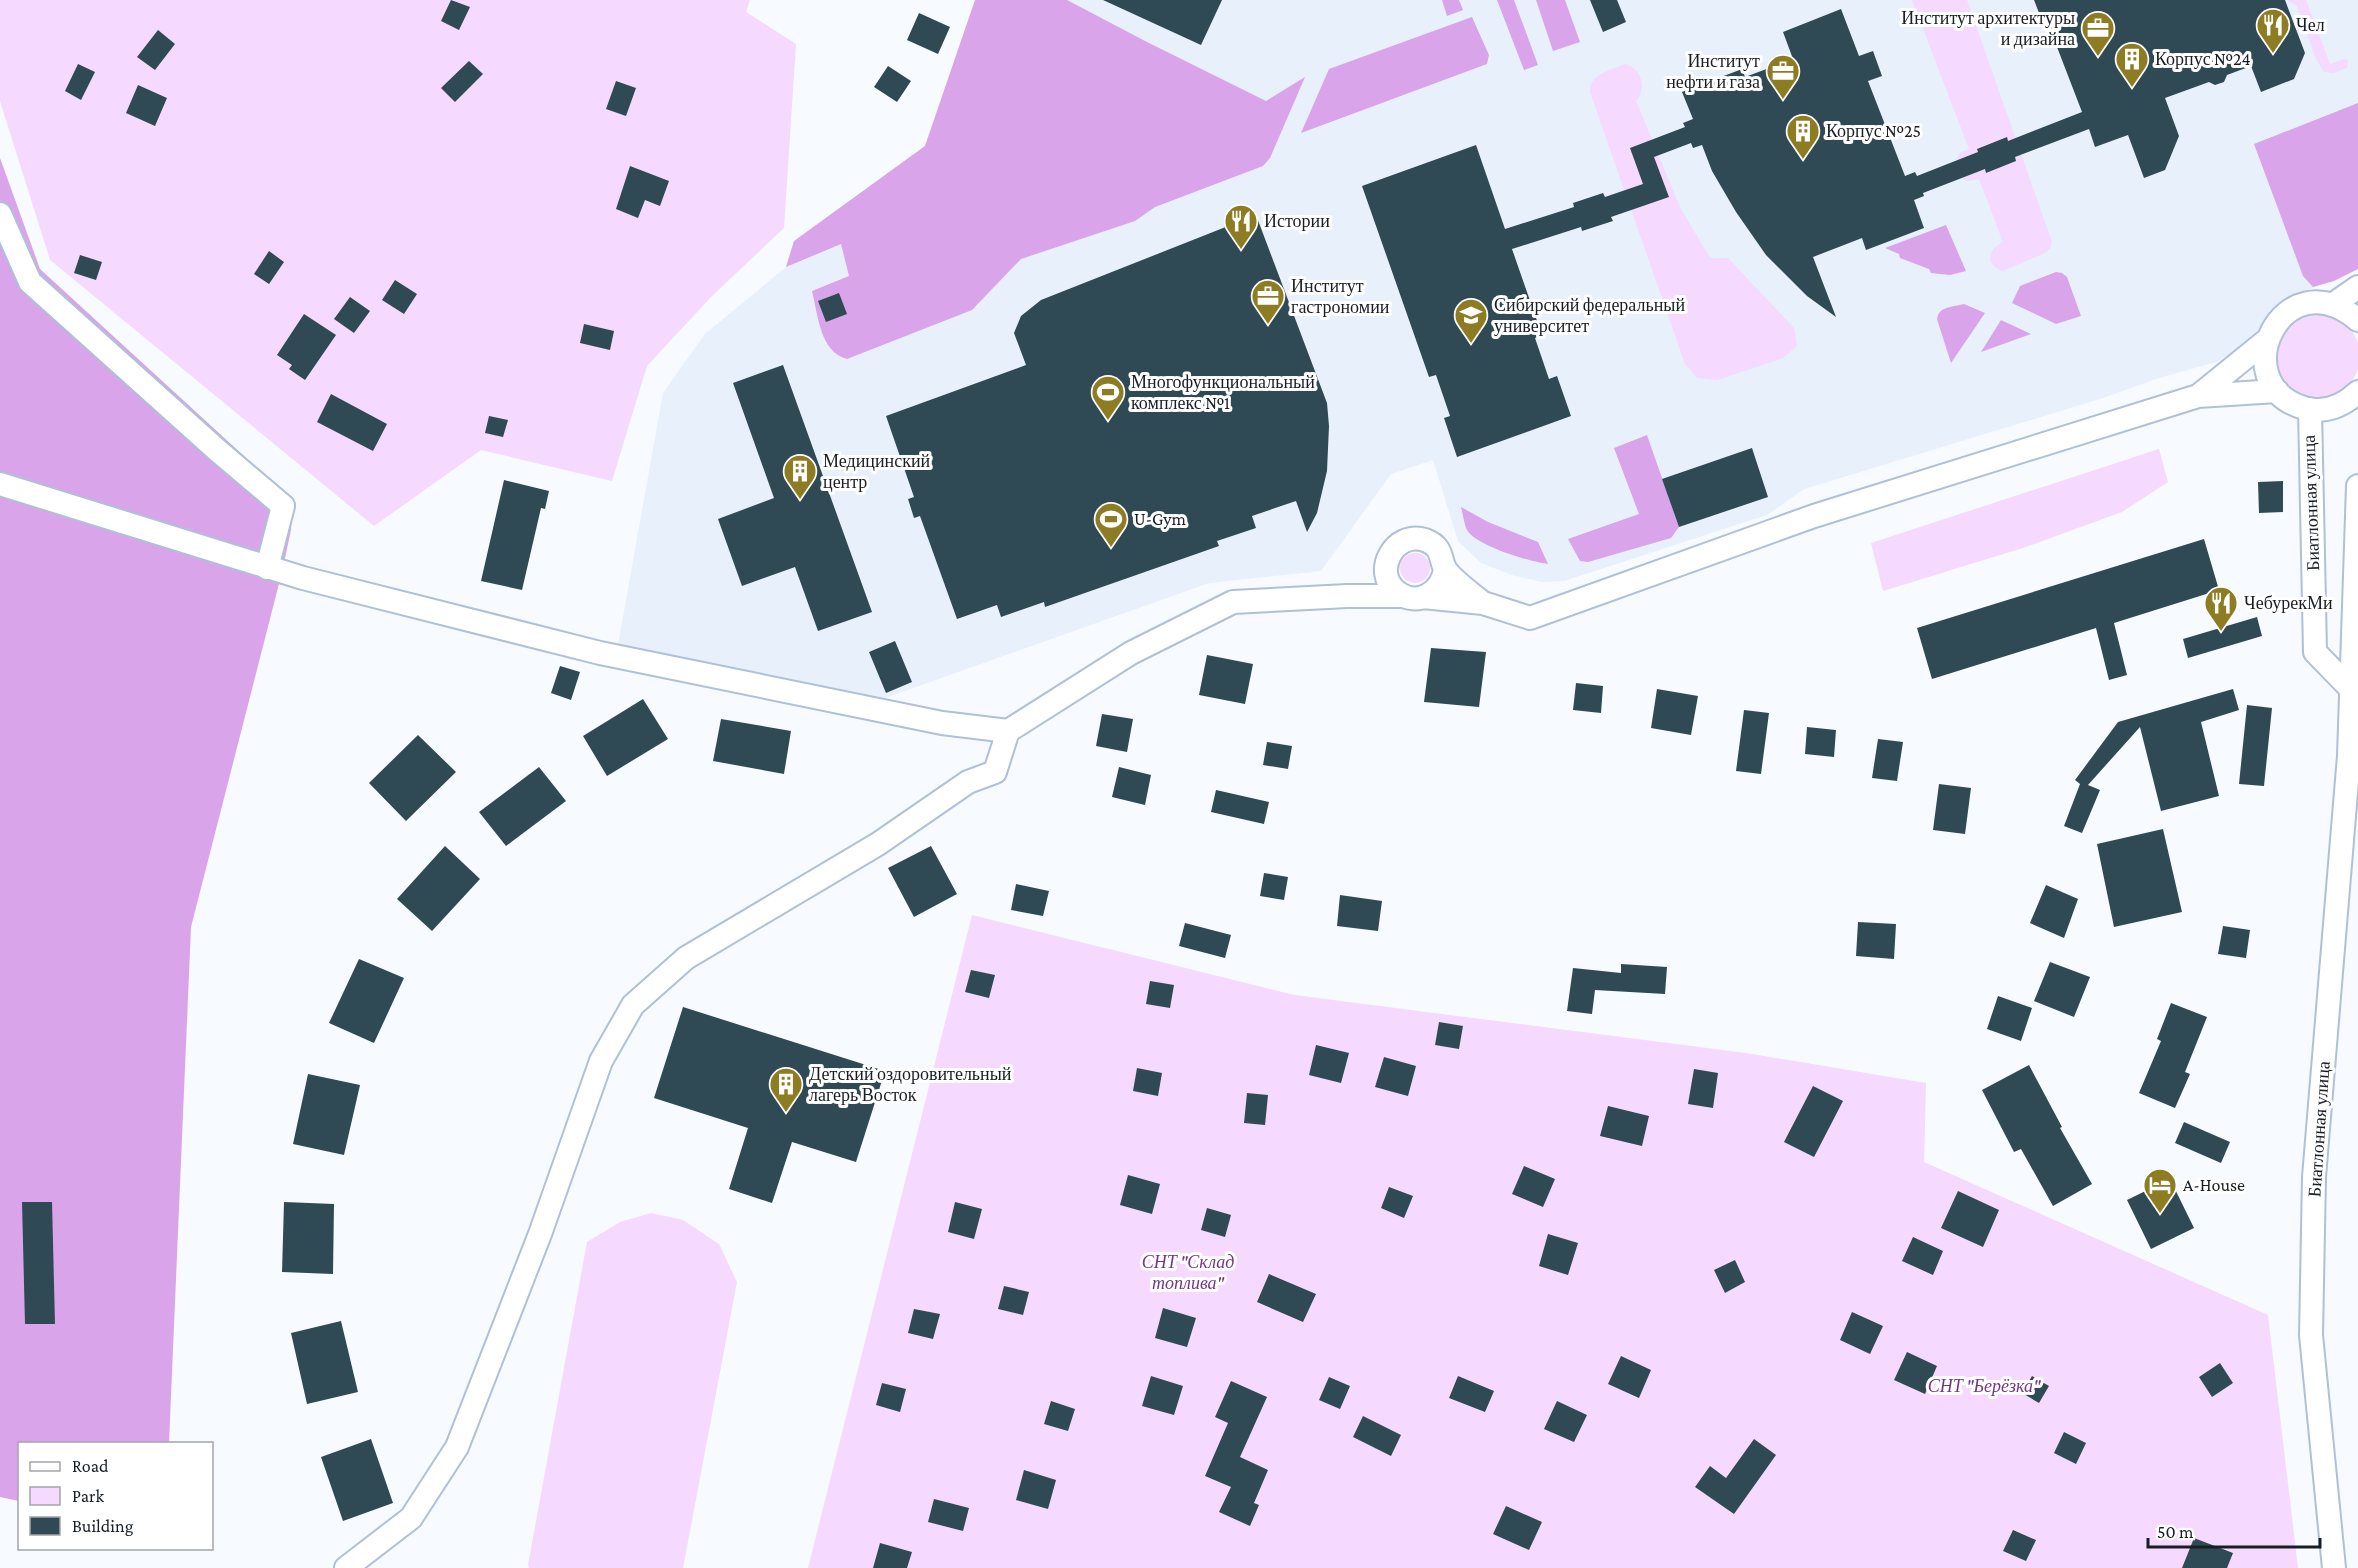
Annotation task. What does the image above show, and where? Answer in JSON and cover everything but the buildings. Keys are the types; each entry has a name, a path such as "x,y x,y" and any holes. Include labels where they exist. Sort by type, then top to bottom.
{"street":[{"path":"0,214 30,282 217,450 283,506 267,568"},
{"path":"2332,305 2358,287"},
{"path":"2358,320 2346,310 2332,305 2313,302 2298,306 2284,314 2274,326 2267,340 2264,358 2268,376 2277,391 2286,400 2310,410 2324,410 2338,406 2358,392"},
{"path":"2198,396 2267,340"},
{"path":"0,484 267,568 600,652 942,723 1008,731 1131,653 1233,602 1347,596 1413,597 1483,603 1530,618 1814,516 2198,396 2277,391"},
{"name":"Биатлонная улица","path":"2310,410 2315,652 2352,690"},
{"name":"Биатлонная улица","path":"2334,1568 2311,1324 2314,1177 2347,780 2358,486"},
{"path":"1347,596 1386,564 1395,546 1414,538 1433,544 1444,560 1445,570 1438,587 1413,597"},
{"path":"1386,564 1386,574 1390,584 1413,597"},
{"path":"1445,570 1462,588 1483,603"},
{"path":"346,1568 411,1518 457,1447 540,1234 601,1061 633,1005 686,958 879,844 968,782 995,772 1008,731"}],"shaded area":[{"name":"Сибирский федеральный университет","path":"975,0 2358,0 2358,269 2289,298 2269,313 2253,336 2236,351 2216,362 1804,489 1767,515 1564,581 1542,582 1512,575 1481,563 1458,541 1433,460 1391,474 1321,571 1209,583 885,698 618,645 663,393 705,334 786,267 794,241 925,146"},
{"path":"975,0 1067,0 1266,101 1305,77 1270,158 1263,166 1155,207 1135,221 1021,259 972,310 847,359 831,349 826,341 812,291 849,276 841,244 786,267 794,241 925,146"},
{"path":"1442,0 1459,0 1463,10 1447,16"},
{"path":"1497,0 1514,0 1538,65 1524,70"},
{"path":"1536,0 1565,0 1580,42 1553,51"},
{"path":"1472,17 1489,55 1487,64 1301,133 1329,69"},
{"path":"2358,103 2358,269 2334,281 2313,287 2303,276 2254,144"},
{"path":"0,158 40,269 292,500 291,530 282,572 191,927 169,1442 18,1442 18,1501 0,1497"},
{"path":"1946,225 1966,271 1950,275 1931,273 1929,269 1900,258 1899,254 1885,248"},
{"path":"2056,272 2067,277 2081,316 2056,324 2012,303 2020,286"},
{"path":"1964,304 1985,313 1951,363 1937,319 1944,309"},
{"path":"2001,320 2031,334 1981,352"},
{"path":"1647,435 1679,527 1671,538 1588,562 1580,561 1568,539 1639,514 1614,448"},
{"path":"1461,507 1488,522 1538,542 1548,564 1517,557 1481,542 1467,530"}],"green space":[{"path":"0,0 750,0 746,12 796,44 784,228 711,297 647,366 612,481 481,450 374,526 50,260 0,101"},
{"path":"1912,0 1967,0 2052,242 2050,249 2045,253 2003,271 1991,261 1991,253 2003,242 1979,179 1965,180 1957,170 1956,161 1960,153 1969,149"},
{"path":"2287,0 2306,0 2330,64 2344,59 2348,60 2347,68 2333,73 2324,72 2316,59 2297,6"},
{"path":"1625,64 1631,66 1639,74 1642,85 1636,101 1680,207 1710,258 1728,258 1794,328 1797,346 1783,358 1717,380 1697,378 1685,364 1590,92 1593,81 1597,77"},
{"path":"2318,314 2334,317 2348,326 2357,340 2359,364 2357,372 2348,386 2334,395 2318,398 2302,395 2288,386 2279,372 2276,356 2279,340 2288,326 2302,317"},
{"path":"2159,449 2168,482 2122,512 2026,547 1883,591 1871,543"},
{"path":"1415,553 1426,557 1430,568 1426,579 1415,583 1404,579 1400,568 1404,557"},
{"name":"СНТ \"Склад топлива\"","path":"972,915 1294,995 1746,1053 1926,1083 1924,1162 2268,1315 2298,1568 808,1568"},
{"path":"651,1213 683,1220 719,1244 737,1282 683,1568 529,1568 587,1242 620,1222"}],"place":[{"name":"Чел","path":"2273,54"},
{"name":"Институт архитектуры и дизайна","path":"2098,57"},
{"name":"Корпус №24","path":"2132,88"},
{"name":"Институт нефти и газа","path":"1783,100"},
{"name":"Корпус №25","path":"1803,160"},
{"name":"Истории","path":"1241,250"},
{"name":"Институт гастрономии","path":"1268,325"},
{"name":"Сибирский федеральный университет","path":"1471,344"},
{"name":"Многофункциональный комплекс №1","path":"1108,421"},
{"name":"Медицинский центр","path":"800,500"},
{"name":"U-Gym","path":"1111,548"},
{"name":"ЧебурекМи","path":"2221,632"},
{"name":"Детский оздоровительный лагерь Восток","path":"786,1113"},
{"name":"A-House","path":"2160,1214"}],"park label":[{"name":"СНТ \"Берёзка\"","path":"1984,1386"}]}
